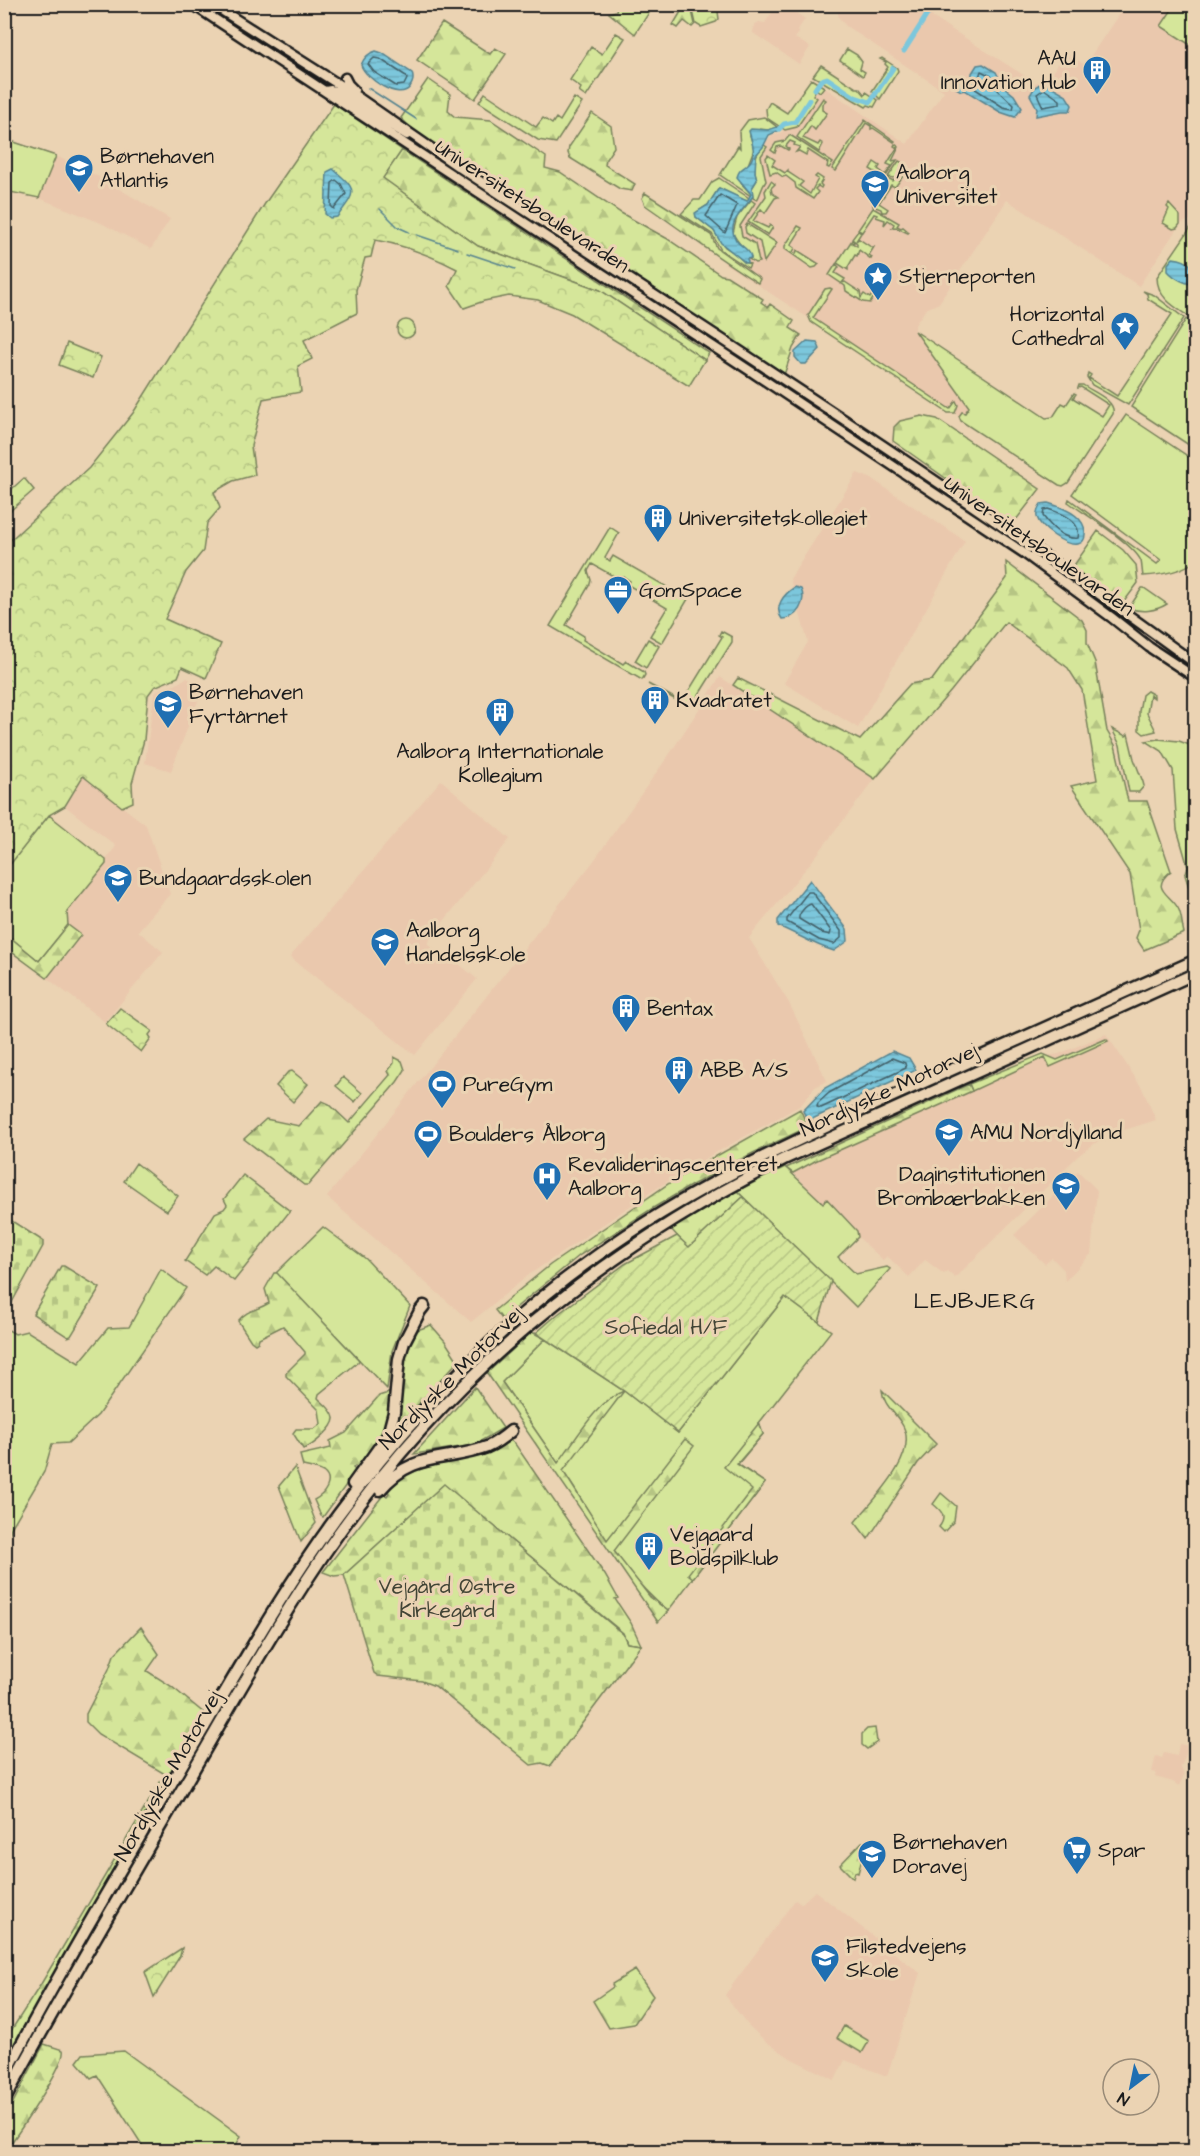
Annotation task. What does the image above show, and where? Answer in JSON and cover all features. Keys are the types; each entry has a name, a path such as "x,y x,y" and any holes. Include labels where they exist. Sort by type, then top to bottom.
{"highway":[{"path":"1014,1042 1196,954"},
{"name":"Nordjyske Motorvej","path":"4,2077 93,1915 268,1622 338,1515 434,1398 507,1328 595,1257 665,1211 726,1175 793,1142 1196,960"},
{"name":"Nordjyske Motorvej","path":"4,2101 105,1921 302,1588 339,1533 372,1490 439,1411 514,1337 602,1267 674,1219 730,1186 784,1159 1196,972"},
{"path":"1100,1015 1196,979"},
{"path":"268,1622 310,1547 384,1443 394,1412 401,1351 424,1306"},
{"path":"302,1588 393,1476 404,1468 419,1462 487,1447 512,1431"}],"main road":[{"name":"Universitetsboulevarden","path":"192,4 1024,553 1111,616 1139,640 1196,678"},
{"name":"Universitetsboulevarden","path":"212,4 290,53 867,435 1030,545 1196,664"},
{"path":"220,4 238,17 246,27"},
{"path":"345,78 351,88 401,121 414,135"},
{"path":"325,91 338,92 393,129 435,151"}],"shaded area":[{"path":"777,5 789,12 792,10 805,19 795,38 810,47 799,64 753,33 754,25 759,22 765,23"},
{"name":"Aalborg Universitet","path":"836,5 940,5 932,17 1036,83 1053,71 1066,53 1085,65 1125,5 1195,5 1195,218 1180,224 1139,286 1007,200 939,303 926,309 915,325 915,331 969,407 959,416 724,263 740,239 737,225 757,195 758,156 764,144 771,136 781,133 821,85 907,144 944,91 846,26 839,18"},
{"path":"56,156 99,177 170,219 151,249 101,223 39,198"},
{"path":"857,473 872,479 965,541 858,728 784,683 808,642 790,579"},
{"path":"720,677 875,779 749,938 789,1003 827,1081 815,1087 801,1105 685,1170 639,1200 530,1274 471,1322 327,1197 593,862 671,752"},
{"name":"Børnehaven Fyrtårnet","path":"186,678 204,685 171,771 145,763 154,695 158,690 175,685"},
{"name":"Bundgaardsskolen","path":"83,776 146,825 170,894 138,931 163,952 105,1022 47,978 81,936 68,925 67,912 106,864 106,860 116,846 65,806"},
{"path":"441,780 510,839 431,937 428,944 444,958 447,954 477,979 415,1055 290,957"},
{"name":"AMU Nordjylland","path":"1106,1034 1142,1088 1156,1120 1115,1133 1079,1155 955,1278 947,1271 944,1274 925,1260 909,1277 887,1256 883,1260 858,1237 857,1231 827,1199 823,1203 793,1173 1046,1056 1059,1054"},
{"name":"Daginstitutionen Brombærbakken","path":"1078,1171 1097,1190 1091,1254 1065,1281 1064,1270 1052,1258 1045,1264 1014,1235"},
{"path":"1195,1172 1195,1252 1187,1252"},
{"path":"1179,1744 1189,1746 1181,1767 1184,1775 1179,1786 1155,1777 1156,1773 1152,1772 1156,1756 1162,1758 1164,1753 1177,1756"},
{"name":"Filstedvejens Skole","path":"815,1891 920,1973 887,2076 845,2060 835,2080 792,2059 765,2041 747,2024 725,1995 795,1900 801,1904"}],"green space":[{"path":"617,4 654,5 635,34 609,13 616,11"},
{"path":"685,5 696,5 692,11 695,24 692,27 684,21 678,28 673,25"},
{"path":"697,5 717,5 719,19 701,27 696,24 693,11"},
{"path":"1175,5 1195,5 1195,48 1161,26"},
{"path":"442,23 490,54 495,48 506,54 475,99 417,60"},
{"path":"616,33 625,38 586,97 579,92 581,88 570,80 591,47 602,54"},
{"path":"847,49 857,55 862,62 860,69 865,72 863,76 840,60"},
{"path":"882,58 898,71 880,99 872,91 888,67 886,62 880,59"},
{"path":"821,65 859,88 865,95 866,92 878,100 874,107 868,105 866,107 813,76"},
{"path":"428,79 450,94 448,111 455,117 491,120 546,157 545,168 560,172 621,213 666,238 721,275 727,276 763,299 761,302 768,307 770,304 794,321 790,328 801,335 793,348 784,375 414,131 401,118"},
{"path":"811,79 824,87 820,92 816,89 813,95 817,98 797,127 785,130 767,118 766,109 770,102 787,113"},
{"path":"485,93 536,127 543,118 552,124 556,118 560,121 574,98 582,103 556,143 538,140 479,102"},
{"path":"823,98 826,100 822,104 822,110 827,113 815,130 811,126 803,138 818,145 820,142 823,144 819,152 797,137"},
{"path":"334,104 402,150 383,178 478,246 600,290 705,360 689,386 572,314 538,300 509,296 464,308 449,286 457,269 417,251 375,240 371,257 365,258 356,290 357,313 304,340 312,359 298,366 301,392 263,399 251,446 255,475 233,481 214,492 220,508 207,523 203,551 186,572 165,619 221,644 206,678 182,667 178,677 154,687 148,695 144,740 132,783 133,802 122,807 83,776 65,806 49,815 5,871 5,545 89,468 133,413 266,202"},
{"path":"592,113 611,126 614,147 605,165 635,184 632,191 620,189 570,158 569,147"},
{"path":"764,117 777,127 768,130 760,129 750,135 754,149 741,183 751,196 720,175 738,146 740,148 739,132 748,120"},
{"path":"865,120 895,141 871,129 871,126 866,123 836,171 832,169"},
{"path":"790,135 833,163 829,168 828,163 808,150 806,155 799,151 796,152 800,147 790,141 786,146 788,150 781,146 777,147 775,153 771,150 776,143 785,141"},
{"path":"5,139 56,156 39,198 5,191"},
{"path":"895,144 899,147 892,161 897,160 886,176 882,174 886,174 892,166 887,164 897,148"},
{"path":"764,145 767,147 761,156 766,181 757,200 753,198 752,188 757,180 755,161"},
{"path":"402,150 709,353 705,360 600,290 478,246 382,178"},
{"path":"768,155 775,160 772,165 785,173 788,170 803,182 799,186 810,194 818,179 815,177 817,175 823,179 820,184 821,188 818,186 815,189 818,192 813,199 796,188 795,183 786,176 783,177 776,172 770,174 766,158"},
{"path":"899,161 903,163 901,166 910,172 906,172 895,187 891,185 879,203 888,209 882,212 881,209 873,206 873,200 888,178 893,181 895,178 888,177"},
{"path":"874,162 880,166 878,169 885,176 873,195 870,193 878,181 876,179 881,176 870,169"},
{"path":"719,178 749,198 747,201 743,200 719,188 708,205 697,212 696,217 714,231 725,247 750,264 748,268 721,250 712,234 681,214 694,200 700,200 712,182"},
{"path":"771,181 775,184 771,188 772,193 778,197 765,213 761,209 753,221 768,228 770,225 773,227 768,235 748,222 766,196 765,191"},
{"path":"645,193 711,235 717,248 760,279 758,283 645,205 642,198"},
{"path":"751,200 755,203 740,226 742,236 755,244 759,262 755,263 749,259 751,258 733,233 737,217"},
{"path":"1169,204 1180,216 1180,224 1173,229 1163,223"},
{"path":"873,208 899,223 897,226 909,232 892,228 894,224 888,220 884,225 885,220 874,214 862,232 858,230"},
{"path":"747,224 777,243 764,262 760,242 746,233"},
{"path":"798,226 802,228 791,245 795,248 793,252 796,254 797,250 819,264 816,267 812,268 785,249"},
{"path":"1191,227 1196,234 1195,321 1165,298 1158,285 1157,277"},
{"path":"858,231 861,233 856,241 859,239 874,247 869,255 872,257 871,259 859,250 848,270 837,263 852,240 854,242 852,243 857,246 852,239"},
{"path":"836,264 839,267 835,273 845,279 842,283 845,282 860,292 861,298 864,294 870,298 872,295 875,296 870,303 863,302 846,291 845,286 829,275"},
{"path":"825,289 832,289 813,318 950,409 956,401 958,405 955,413 948,413 811,322 808,315"},
{"path":"1143,291 1154,295 1184,318 1128,405 1092,385 1087,377 1088,373 1091,375 1089,378 1117,396 1172,314 1148,299 1147,294"},
{"path":"1186,319 1195,326 1195,449 1131,407"},
{"path":"402,320 410,320 415,325 413,336 402,338 397,333 397,325"},
{"path":"915,331 1046,418 1053,417 1062,403 1066,405 1074,393 1076,394 1073,398 1102,416 1109,405 1081,387 1078,388 1079,385 1083,385 1107,401 1113,409 1113,414 1068,483 1063,486 1059,485 961,421 959,416 969,407"},
{"path":"67,343 101,357 93,378 59,365"},
{"path":"1126,415 1195,461 1195,561 1164,574 1143,576 1141,561 1129,546 1068,502 1069,499 1157,564 1161,560 1072,494"},
{"path":"922,416 937,419 1040,489 1012,525 893,441 894,427 900,421"},
{"path":"24,478 34,490 10,511 5,505 5,495"},
{"path":"610,527 619,533 605,558 610,561 613,556 688,599 662,643 650,636 667,608 628,585 630,581 624,577 622,581 592,564 588,571 590,584 566,625 584,636 583,640 623,664 626,661 644,672 642,680 550,626"},
{"path":"1098,531 1123,550 1136,565 1138,583 1123,603 1072,568"},
{"path":"1006,562 1082,620 1087,630 1087,643 1095,662 1107,731 1115,745 1128,801 1147,801 1171,871 1164,877 1162,887 1176,905 1181,916 1184,933 1144,950 1136,938 1139,930 1130,874 1071,786 1097,780 1082,690 1068,668 1006,622 951,691 875,779 733,685 738,678 860,740 910,684 932,680 1007,578"},
{"path":"1142,588 1167,604 1148,611 1129,608"},
{"path":"721,631 732,637 732,642 693,704 687,706 648,684 682,702 722,637 719,635"},
{"path":"648,639 659,646 646,668 635,661"},
{"path":"1147,691 1154,695 1154,698 1150,695 1147,713 1156,731 1144,734 1139,730 1139,711 1142,695"},
{"path":"1112,729 1126,736 1128,734 1144,786 1139,792 1129,792 1120,745"},
{"path":"1158,739 1179,741 1195,747 1195,917 1194,903 1185,875 1188,867 1177,829 1173,770 1162,751 1146,741"},
{"path":"49,815 106,860 106,864 67,912 68,925 39,961 5,933 4,871"},
{"path":"68,925 81,935 47,978 5,947 5,933 39,961"},
{"path":"120,1008 152,1031 149,1035 151,1038 141,1052 106,1024"},
{"path":"1106,1039 1108,1041 1050,1067 1045,1057 972,1091 969,1084 1043,1054 1057,1060"},
{"path":"394,1057 402,1061 405,1070 397,1082 308,1185 304,1185 244,1139 266,1119 299,1126 322,1101 329,1104 349,1123 390,1075 388,1071 394,1063"},
{"path":"292,1071 308,1084 293,1102 276,1086 288,1072"},
{"path":"343,1077 362,1093 355,1102 336,1086"},
{"path":"969,1084 972,1091 793,1173 786,1168"},
{"path":"800,1109 808,1127 753,1153 653,1208 580,1255 502,1319 495,1310 550,1265 674,1180"},
{"path":"136,1163 178,1196 167,1211 124,1181"},
{"path":"785,1167 823,1203 827,1199 857,1231 858,1237 838,1257 856,1274 887,1267 890,1269 856,1307 737,1191"},
{"path":"243,1175 290,1211 234,1281 214,1266 205,1275 185,1261 215,1213 227,1205 224,1199"},
{"path":"737,1191 743,1197 688,1248 671,1229"},
{"name":"Sofiedal H/F","path":"743,1197 831,1281 819,1322 785,1297 678,1433 624,1391 536,1333 625,1264 677,1236 689,1247"},
{"path":"4,1216 43,1241 43,1246 5,1315"},
{"path":"323,1227 366,1259 410,1306 392,1351 387,1389 276,1273"},
{"path":"61,1266 100,1288 71,1336 68,1337 33,1314"},
{"path":"161,1269 186,1288 98,1415 68,1443 52,1444 44,1472 5,1542 5,1328 15,1334 27,1331 79,1363 108,1328 129,1327"},
{"path":"274,1273 277,1273 359,1360 319,1394 318,1398 332,1412 333,1422 312,1445 303,1449 293,1433 296,1429 314,1429 321,1424 319,1410 286,1376 286,1373 305,1352 283,1326 259,1338 255,1344 238,1321 249,1312 269,1303 265,1289"},
{"path":"785,1297 831,1331 759,1423 763,1434 738,1464 765,1483 668,1611 640,1584 616,1554 502,1382 545,1339 624,1391 678,1433"},
{"path":"431,1325 458,1361 396,1429 401,1368 412,1332"},
{"path":"532,1332 545,1339 502,1382 558,1463 596,1412 614,1396 624,1391 563,1471 607,1540 685,1439 694,1446 614,1551 650,1597 668,1611 658,1622 487,1373"},
{"path":"475,1387 503,1428 474,1445 414,1454"},
{"path":"882,1390 936,1444 918,1463 868,1539 855,1522 892,1477 905,1451 906,1438 903,1426 887,1405"},
{"path":"391,1392 386,1425 378,1442 360,1469 355,1466 353,1468 356,1471 323,1517 321,1516 314,1500 327,1488 328,1479 323,1472 303,1466 300,1455 331,1448 330,1441 346,1433 379,1396"},
{"path":"759,1423 763,1434 737,1464 765,1483 693,1578 688,1574 752,1490 724,1467"},
{"path":"510,1440 605,1575 618,1598 615,1599 631,1623 641,1645 627,1643 623,1633 444,1485 344,1575 334,1576 323,1572 384,1494 387,1496 389,1493 386,1490 396,1481 420,1469 486,1454"},
{"path":"295,1467 316,1523 301,1542 279,1486"},
{"name":"Vejgård Østre Kirkegård","path":"444,1484 623,1634 627,1643 641,1645 550,1766 542,1763 531,1765 435,1686 422,1681 378,1676 374,1673 344,1575"},
{"path":"941,1493 956,1506 954,1521 944,1532 939,1527 943,1520 942,1514 933,1504"},
{"path":"141,1627 159,1654 147,1671 171,1686 205,1714 5,2059 5,2040 41,1984 165,1774 98,1734 86,1722 86,1714 114,1655"},
{"path":"875,1728 877,1742 867,1749 862,1745 862,1734 867,1729"},
{"path":"862,1842 866,1843 858,1873 855,1872 853,1878 840,1865"},
{"path":"182,1948 180,1956 154,1997 145,1972"},
{"path":"635,1970 653,1996 634,2024 609,2028 593,2001 613,1987 612,1984"},
{"path":"844,2026 869,2041 862,2053 837,2038"},
{"path":"44,2044 63,2050 62,2058 39,2100 5,2151 5,2118"},
{"path":"124,2051 241,2136 234,2149 236,2151 146,2151 97,2075 91,2078 77,2062 83,2054"}],"water":[{"path":"376,51 412,73 413,80 410,87 398,92 375,82 369,76 361,65 367,56"},
{"path":"983,64 996,72 1003,86 1014,95 1022,108 1015,117 1000,112 965,90 961,91 953,86 956,81 966,82 972,78 977,65"},
{"path":"1049,78 1047,84 1065,94 1072,105 1070,111 1036,116 1037,108 1030,95 1035,87"},
{"path":"777,127 780,130 769,135 756,155 757,180 752,188 753,196 734,222 733,234 736,240 750,254 751,258 747,259 746,263 721,243 714,231 696,217 695,213 708,205 719,188 747,201 751,194 737,177 739,171 752,158 753,149 749,131"},
{"path":"333,169 347,182 352,192 337,217 330,218 325,214 327,172"},
{"path":"1173,258 1191,265 1195,284 1181,281 1168,271 1168,264"},
{"path":"807,341 817,342 820,349 806,364 801,364 795,357 795,352"},
{"path":"1048,503 1072,513 1082,522 1085,536 1082,542 1067,543 1054,536 1043,526 1037,517 1037,511 1041,504"},
{"path":"795,587 801,589 802,604 792,616 782,619 779,605 787,593"},
{"path":"810,880 847,929 848,941 834,951 778,926 778,920"},
{"path":"892,1051 909,1058 916,1070 808,1121 803,1111 825,1088"}],"waterway":[{"path":"904,51 934,4"},
{"path":"815,89 821,80 827,78 855,97 870,102 893,68"},
{"path":"368,88 416,119"},
{"path":"779,129 784,124 795,122 809,100"},
{"path":"380,209 398,227 409,232"},
{"path":"417,235 458,249"},
{"path":"467,253 515,269"}],"place":[{"name":"AAU Innovation Hub","path":"1097,96"},
{"name":"Børnehaven Atlantis","path":"79,194"},
{"name":"Aalborg Universitet","path":"875,210"},
{"name":"Stjerneporten","path":"878,302"},
{"name":"Horizontal Cathedral","path":"1125,352"},
{"name":"Universitetskollegiet","path":"658,544"},
{"name":"GomSpace","path":"618,616"},
{"name":"Kvadratet","path":"655,726"},
{"name":"Børnehaven Fyrtårnet","path":"168,730"},
{"name":"Aalborg Internationale Kollegium","path":"500,738"},
{"name":"Bundgaardsskolen","path":"118,904"},
{"name":"Aalborg Handelsskole","path":"385,968"},
{"name":"Bentax","path":"626,1034"},
{"name":"ABB A/S","path":"679,1096"},
{"name":"PureGym","path":"442,1110"},
{"name":"AMU Nordjylland","path":"949,1158"},
{"name":"Boulders Ålborg","path":"428,1160"},
{"name":"Revalideringscenteret Aalborg","path":"547,1202"},
{"name":"Daginstitutionen Brombærbakken","path":"1066,1212"},
{"name":"Vejgaard Boldspilklub","path":"649,1572"},
{"name":"Spar","path":"1077,1876"},
{"name":"Børnehaven Doravej","path":"872,1880"},
{"name":"Filstedvejens Skole","path":"825,1984"}],"district":[{"name":"LEJBJERG","path":"975,1301"}]}
